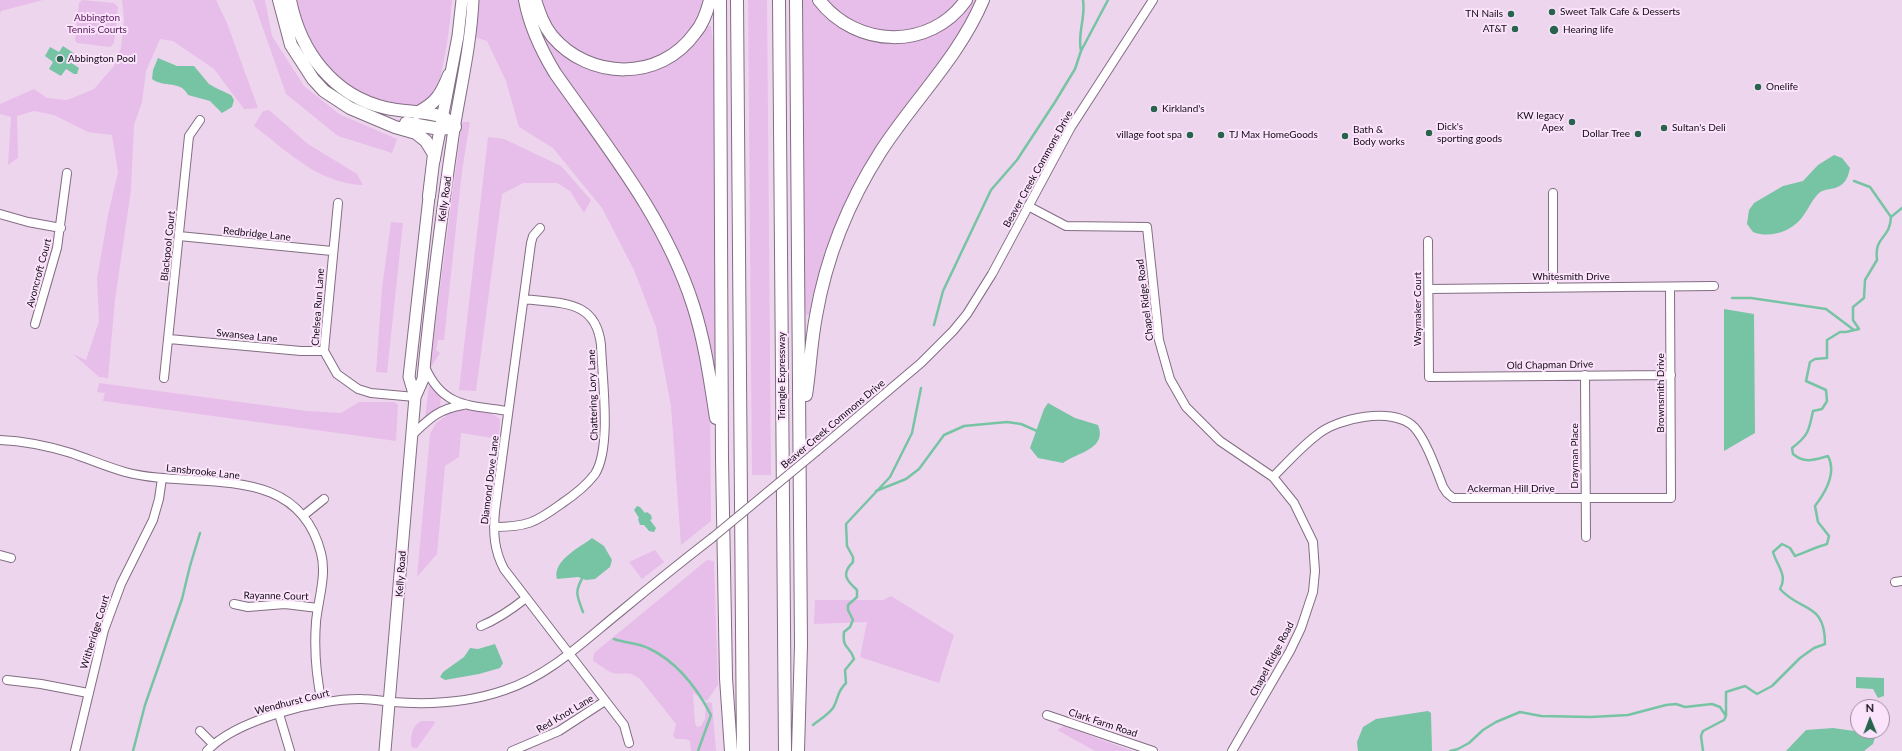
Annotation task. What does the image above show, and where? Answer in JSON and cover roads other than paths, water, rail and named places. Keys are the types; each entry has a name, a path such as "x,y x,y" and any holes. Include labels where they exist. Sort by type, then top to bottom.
{"highway":[{"path":"279,0 291,45 313,79 324,91 350,108 385,121 395,127 416,133 432,148 434,154 428,196"},
{"path":"290,0 296,25 302,41 323,70 338,85 372,104 417,113 442,116 455,127"},
{"path":"525,0 528,18 543,53 555,73 640,193 658,224 675,260 693,305 705,352 722,459"},
{"path":"535,0 540,16 551,35 564,49 588,62 605,68 625,70 643,67 659,62 675,54 695,34 704,18 710,0"},
{"path":"720,0 722,459 726,678 731,751"},
{"path":"737,0 743,751"},
{"name":"Triangle Expressway","path":"779,0 785,751"},
{"path":"796,0 801,645 798,751"},
{"path":"819,0 826,10 856,30 870,35 899,38 917,35 948,20 966,0"},
{"path":"800,430 816,315 829,261 854,197 882,150 954,53 974,21 983,0"},
{"path":"417,113 427,108 440,96 449,75"},
{"path":"385,121 440,129 455,127"}],"main road":[{"name":"Kelly Road","path":"415,397 409,377 428,196 449,75 458,36 462,0"},
{"name":"Kelly Road","path":"385,751 415,397 423,379 438,249 455,127 468,54 473,0"}],"street":[{"name":"Beaver Creek Commons Drive","path":"390,702 452,702 493,694 532,678 570,653 712,538 921,363 953,331 981,293 1071,127 1153,0"},
{"name":"Blackpool Court","path":"164,378 189,136 200,120"},
{"name":"Avoncroft Court","path":"35,324 52,269 61,228 67,173"},
{"path":"1553,193 1553,287"},
{"name":"Chelsea Run Lane","path":"338,203 332,251 324,351 338,374 358,389 371,393 415,397"},
{"name":"Chapel Ridge Road","path":"1028,206 1066,226 1147,227 1159,340 1170,379 1186,407 1220,441 1273,478 1294,503 1313,542 1315,571 1313,592 1301,628 1290,651 1232,751"},
{"path":"0,214 28,222 61,228"},
{"name":"Diamond Dove Lane","path":"540,228 533,236 531,243 508,411 494,527 494,540 500,561 526,598 570,653 624,725 629,743"},
{"name":"Redbridge Lane","path":"179,236 332,251"},
{"name":"Waymaker Court","path":"1428,241 1429,377"},
{"name":"Whitesmith Drive","path":"1428,289 1714,286"},
{"name":"Brownsmith Drive","path":"1670,287 1672,498"},
{"name":"Chattering Lory Lane","path":"494,527 526,525 541,518 578,492 594,475 600,464 605,440 600,332 595,322 588,312 574,306 524,299"},
{"name":"Swansea Lane","path":"169,338 301,351 324,351"},
{"path":"424,366 430,379 439,391 448,398 464,404 508,411"},
{"name":"Drayman Place","path":"1585,375 1586,537"},
{"name":"Old Chapman Drive","path":"1429,377 1671,375"},
{"path":"411,436 435,414 447,408 464,404"},
{"name":"Ackerman Hill Drive","path":"1273,478 1317,434 1343,421 1384,416 1402,418 1409,422 1418,431 1447,493 1453,498 1672,498"},
{"name":"Lansbrooke Lane","path":"0,440 48,447 125,472 162,478 222,482 262,490 286,500 304,515 314,533 322,555 322,575 315,653 317,681 322,703"},
{"name":"Witheridge Court","path":"75,751 104,630 121,584 153,520 159,500 162,478"},
{"path":"304,515 324,499"},
{"path":"0,555 11,558"},
{"path":"481,626 508,612 526,598"},
{"name":"Rayanne Court","path":"234,604 248,606 284,604 318,608"},
{"path":"7,680 41,684 88,693"},
{"name":"Wendhurst Court","path":"207,751 213,744 239,728 279,714 322,703 362,699 390,702"},
{"name":"Red Knot Lane","path":"512,751 522,750 559,731 605,701"},
{"path":"279,714 290,751"},
{"name":"Clark Farm Road","path":"1047,715 1153,751"},
{"path":"200,731 213,744"}],"waterway":[{"path":"1081,51 1080,38 1084,6 1083,0"},
{"path":"934,325 943,291 991,190 1017,160 1055,102 1075,69 1081,51 1108,0"},
{"path":"1854,181 1870,187 1891,217"},
{"path":"1703,751 1701,736 1703,731 1724,720 1726,716 1726,692 1745,686 1757,694 1772,686 1800,658 1814,648 1825,644 1824,631 1817,614 1788,597 1780,589 1783,579 1781,570 1773,552 1782,544 1790,548 1795,556 1827,544 1829,536 1818,522 1815,506 1823,495 1829,482 1831,469 1828,456 1814,460 1806,460 1793,454 1792,448 1805,436 1813,411 1822,409 1827,401 1826,390 1806,381 1810,362 1815,359 1827,358 1827,340 1840,332 1859,329 1853,320 1853,307 1864,298 1865,280 1877,260 1877,252 1880,241 1888,230 1891,217 1902,208"},
{"path":"1732,298 1751,298 1826,309 1854,330"},
{"path":"813,725 833,708 839,693 846,683 845,670 854,659 844,642 844,632 850,627 853,620 848,610 848,605 857,597 857,590 846,577 847,570 853,562 853,557 847,546 846,524 890,477 912,433 921,388"},
{"path":"876,491 906,479 919,469 944,435 964,426 1007,422 1021,424 1037,431"},
{"path":"133,751 145,705 182,599 200,533"},
{"path":"583,577 578,587 577,594 583,612"},
{"path":"614,639 644,646 658,654 677,668 692,685 711,715 698,751"},
{"path":"1450,751 1458,749 1469,743 1483,730 1496,722 1520,712 1541,716 1591,717 1628,715 1666,705 1676,704 1685,707 1712,704 1720,707 1726,716"}],"place":[{"name":"Sweet Talk Cafe & Desserts","path":"1552,12"},
{"name":"TN Nails","path":"1511,14"},
{"name":"AT&T","path":"1515,29"},
{"name":"Hearing life","path":"1554,30"},
{"name":"Abbington Pool","path":"60,59"},
{"name":"Onelife","path":"1758,87"},
{"name":"Kirkland's","path":"1154,109"},
{"name":"KW legacy Apex","path":"1572,122"},
{"name":"Sultan's Deli","path":"1664,128"},
{"name":"Dick's sporting goods","path":"1429,133"},
{"name":"Dollar Tree","path":"1638,134"},
{"name":"village foot spa","path":"1190,135"},
{"name":"TJ Max HomeGoods","path":"1221,135"},
{"name":"Bath & Body works","path":"1345,136"}],"park label":[{"name":"Abbington Tennis Courts","path":"97,24"}]}
